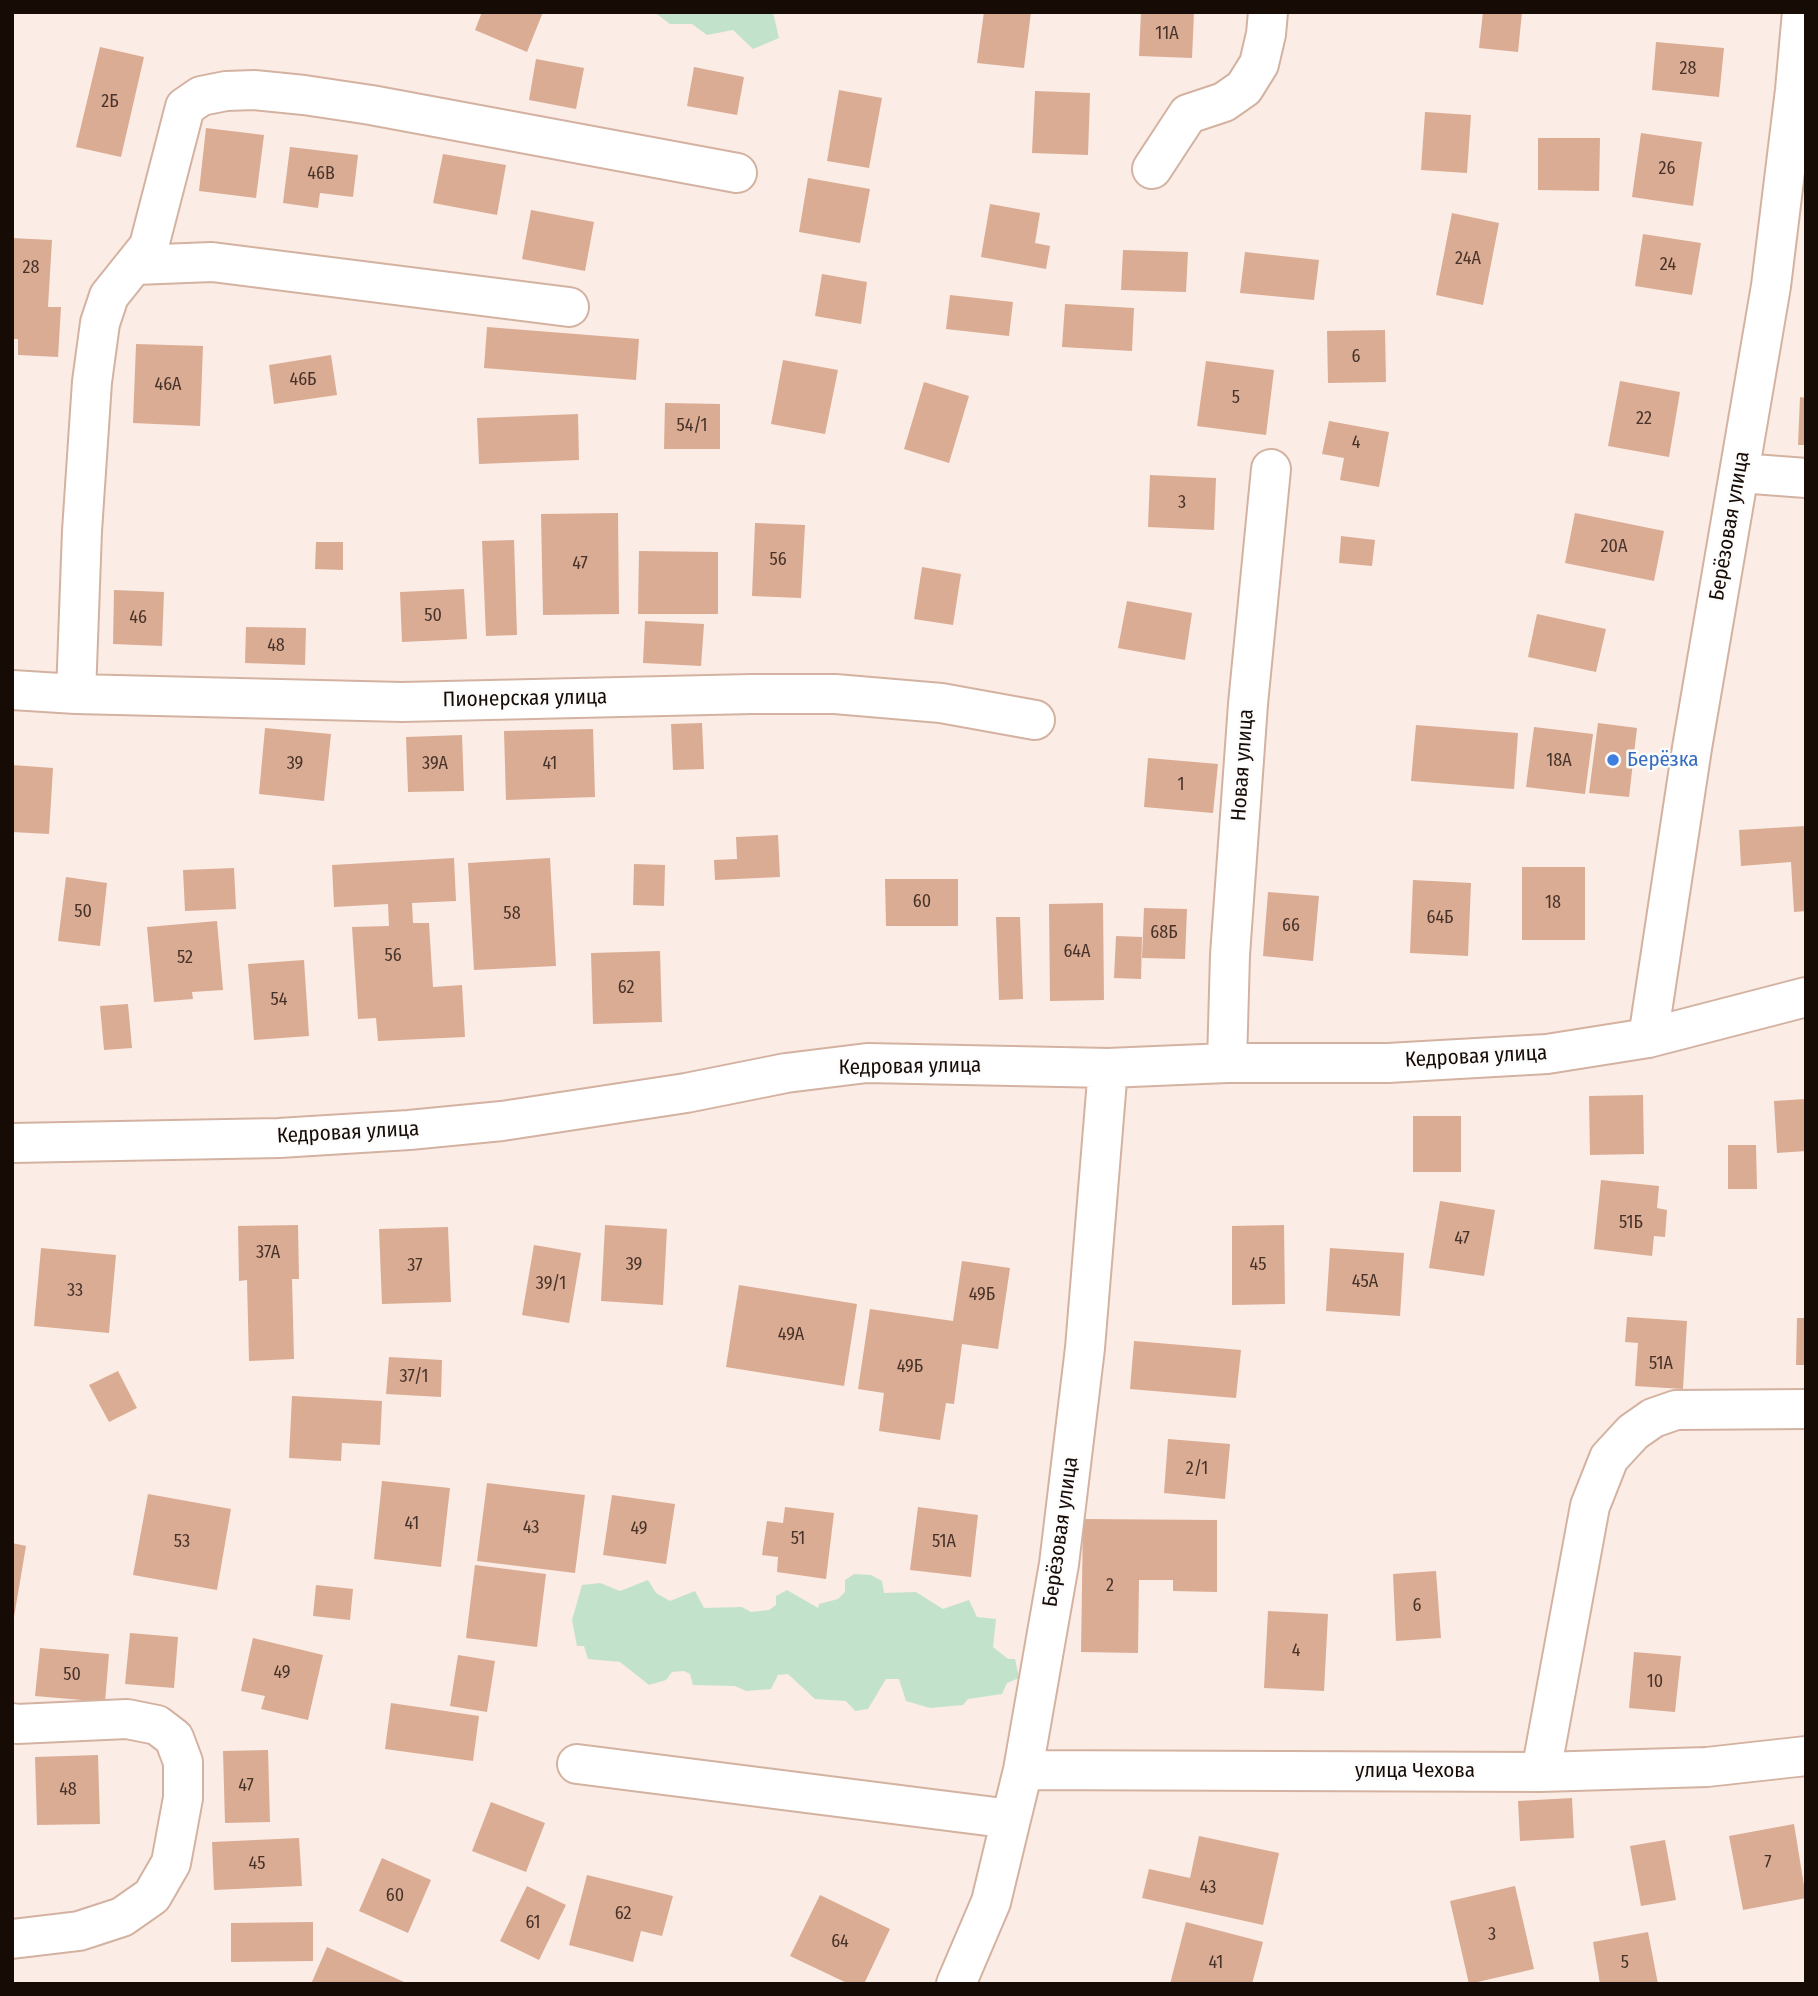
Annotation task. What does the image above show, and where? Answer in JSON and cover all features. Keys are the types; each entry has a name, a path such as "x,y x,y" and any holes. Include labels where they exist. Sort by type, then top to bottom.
{"street":[{"path":"1152,169 1188,114 1224,102 1244,88 1259,65 1268,12"},
{"name":"Берёзовая улица","path":"1647,1038 1692,748 1770,286 1802,12"},
{"path":"76,694 82,531 93,371 100,323 109,296 149,246 185,107 201,96 226,91 254,90 371,105 737,173"},
{"path":"135,265 212,262 569,307"},
{"name":"Новая улица","path":"1227,1063 1230,955 1247,718 1271,469"},
{"path":"1740,472 1806,478"},
{"name":"Пионерская улица","path":"12,690 402,702 835,694 941,703 1035,720"},
{"name":"Кедровая улица","path":"12,1143 279,1138 409,1130 515,1119 686,1093 786,1073 867,1063 1108,1068 1227,1063 1388,1062 1547,1054 1647,1038 1806,997"},
{"name":"Берёзовая улица","path":"956,1984 991,1902 1023,1770 1059,1564 1085,1348 1108,1068"},
{"path":"1541,1772 1590,1506 1609,1458 1633,1432 1653,1418 1676,1410 1806,1409"},
{"path":"12,1723 127,1719 157,1725 174,1738 183,1762 183,1798 171,1863 152,1896 122,1917 79,1931 12,1939"},
{"name":"улица Чехова","path":"1023,1770 1541,1772 1707,1767 1806,1756"},
{"path":"577,1764 1011,1819"}],"green space":[{"path":"654,12 773,12 779,38 753,49 733,30 707,35 692,24 670,24"},
{"path":"854,1574 871,1575 882,1581 884,1593 916,1592 943,1609 969,1600 977,1617 996,1619 993,1647 1008,1659 1015,1659 1019,1678 1007,1683 1002,1694 968,1699 963,1705 930,1708 906,1701 899,1679 886,1679 868,1709 855,1711 846,1701 815,1699 788,1674 778,1675 771,1689 746,1691 735,1686 693,1685 690,1674 684,1671 672,1672 666,1680 649,1685 620,1662 588,1659 584,1646 577,1646 572,1620 582,1585 600,1583 620,1591 648,1580 656,1593 670,1601 695,1591 704,1608 742,1607 751,1612 769,1610 776,1605 776,1596 787,1590 818,1608 819,1604 838,1599 845,1592 845,1580"}],"building":[{"path":"482,12 543,12 527,52 475,30"},
{"path":"984,12 1031,12 1024,68 977,63"},
{"path":"1141,12 1194,12 1192,58 1139,56"},
{"path":"1483,12 1522,12 1518,52 1479,48"},
{"path":"1656,42 1724,48 1719,97 1652,90"},
{"path":"100,47 144,57 121,157 76,147"},
{"path":"536,59 584,68 576,109 529,100"},
{"path":"694,67 744,77 737,115 687,106"},
{"path":"839,90 882,98 869,168 827,161"},
{"path":"1035,91 1090,93 1088,155 1032,153"},
{"path":"1425,112 1471,115 1467,173 1421,170"},
{"path":"206,128 264,135 256,198 199,191"},
{"path":"1641,133 1702,142 1693,206 1632,197"},
{"path":"1538,138 1600,138 1599,191 1538,190"},
{"path":"290,147 358,155 353,197 320,193 318,208 283,203"},
{"path":"443,154 506,165 497,215 433,203"},
{"path":"808,178 870,189 860,243 799,232"},
{"path":"990,204 1040,213 1035,243 1050,246 1046,269 981,257"},
{"path":"531,210 594,222 585,271 522,259"},
{"path":"1452,213 1499,223 1483,305 1436,295"},
{"path":"1643,234 1701,243 1692,295 1635,286"},
{"path":"12,238 52,240 48,307 61,307 58,357 18,355 18,339 12,339"},
{"path":"1123,250 1188,252 1186,292 1121,290"},
{"path":"1245,252 1319,260 1314,300 1240,293"},
{"path":"822,274 867,282 861,324 815,316"},
{"path":"950,295 1013,302 1009,336 946,329"},
{"path":"1065,304 1134,308 1132,351 1062,347"},
{"path":"487,327 639,339 636,380 484,368"},
{"path":"1385,330 1386,382 1328,383 1327,331"},
{"path":"136,344 203,346 200,426 133,423"},
{"path":"331,355 337,395 274,404 269,365"},
{"path":"783,360 838,370 825,434 771,424"},
{"path":"1206,361 1274,370 1266,435 1197,426"},
{"path":"1620,381 1680,392 1669,457 1608,446"},
{"path":"924,382 969,396 949,463 904,449"},
{"path":"1800,397 1806,398 1806,445 1798,445"},
{"path":"665,403 720,404 720,449 664,449"},
{"path":"578,414 579,460 479,464 477,418"},
{"path":"1329,421 1389,432 1379,487 1340,480 1344,458 1322,454"},
{"path":"1150,475 1216,478 1214,530 1148,527"},
{"path":"618,513 619,614 543,615 541,514"},
{"path":"1575,513 1664,531 1654,581 1565,563"},
{"path":"755,523 805,525 801,598 752,596"},
{"path":"1341,536 1375,540 1372,566 1339,563"},
{"path":"514,540 517,635 486,636 482,541"},
{"path":"316,542 343,542 343,570 315,569"},
{"path":"639,551 718,552 718,614 638,614"},
{"path":"922,567 961,574 953,625 914,619"},
{"path":"464,589 467,639 402,642 400,592"},
{"path":"114,590 164,592 162,646 113,644"},
{"path":"1127,601 1192,613 1185,660 1118,648"},
{"path":"1537,614 1606,629 1596,672 1528,657"},
{"path":"645,621 704,624 701,666 643,663"},
{"path":"246,627 306,628 305,665 245,663"},
{"path":"702,723 704,769 673,770 671,724"},
{"path":"1598,723 1637,728 1629,797 1589,793"},
{"path":"1416,725 1518,733 1514,789 1411,781"},
{"path":"1534,727 1593,734 1585,794 1526,787"},
{"path":"265,728 331,734 324,801 259,794"},
{"path":"593,729 595,797 506,800 504,731"},
{"path":"462,735 464,791 408,792 406,737"},
{"path":"1148,758 1218,764 1213,813 1144,807"},
{"path":"12,765 53,768 49,834 12,832"},
{"path":"1806,826 1806,911 1794,912 1791,862 1741,866 1739,830"},
{"path":"778,835 780,877 715,880 714,860 737,859 736,837"},
{"path":"454,858 456,901 412,903 413,923 429,923 433,987 462,985 465,1037 378,1041 376,1018 358,1019 352,927 389,926 388,904 334,907 332,865"},
{"path":"550,858 556,966 474,970 468,863"},
{"path":"634,864 665,865 664,906 633,905"},
{"path":"1522,867 1585,867 1585,940 1522,940"},
{"path":"234,868 236,909 185,911 183,870"},
{"path":"66,877 107,883 100,946 58,941"},
{"path":"885,879 958,879 958,926 886,926"},
{"path":"1413,880 1471,883 1468,956 1410,953"},
{"path":"1268,892 1319,896 1313,961 1263,956"},
{"path":"1103,903 1104,1000 1050,1001 1049,904"},
{"path":"1144,908 1187,909 1185,959 1142,958"},
{"path":"996,917 1020,917 1023,999 999,1000"},
{"path":"217,921 223,990 192,992 193,999 154,1002 147,927"},
{"path":"1116,936 1142,937 1141,979 1114,978"},
{"path":"660,951 662,1022 593,1024 591,953"},
{"path":"304,960 309,1036 254,1040 248,964"},
{"path":"128,1004 132,1048 104,1050 100,1006"},
{"path":"1643,1095 1644,1154 1590,1155 1589,1096"},
{"path":"1806,1099 1806,1151 1777,1153 1774,1101"},
{"path":"1413,1116 1461,1116 1461,1172 1413,1172"},
{"path":"1728,1145 1756,1145 1757,1189 1728,1189"},
{"path":"1601,1180 1659,1186 1657,1208 1667,1210 1665,1237 1654,1236 1652,1256 1594,1249"},
{"path":"1440,1201 1495,1210 1484,1276 1429,1268"},
{"path":"298,1225 299,1279 292,1279 294,1359 249,1361 247,1280 239,1281 238,1226"},
{"path":"605,1225 667,1229 663,1305 601,1301"},
{"path":"1284,1225 1285,1304 1232,1305 1232,1226"},
{"path":"448,1227 451,1302 382,1304 379,1229"},
{"path":"534,1245 581,1253 569,1323 522,1315"},
{"path":"41,1248 116,1255 109,1333 34,1326"},
{"path":"1330,1248 1404,1253 1400,1316 1326,1311"},
{"path":"962,1261 1010,1268 998,1349 962,1344 954,1404 946,1403 940,1440 879,1431 884,1393 858,1389 870,1309 953,1321"},
{"path":"739,1285 857,1304 844,1386 726,1367"},
{"path":"1627,1317 1687,1321 1683,1389 1635,1386 1638,1343 1625,1342"},
{"path":"1797,1318 1806,1318 1806,1365 1796,1365"},
{"path":"1134,1341 1241,1350 1236,1398 1130,1389"},
{"path":"389,1357 442,1360 441,1397 386,1394"},
{"path":"118,1371 137,1408 109,1422 89,1385"},
{"path":"292,1396 382,1401 380,1445 342,1443 341,1461 289,1458"},
{"path":"1168,1439 1230,1444 1225,1499 1164,1493"},
{"path":"382,1481 450,1488 441,1567 374,1559"},
{"path":"487,1483 585,1495 575,1573 477,1561"},
{"path":"148,1494 231,1509 217,1590 133,1575"},
{"path":"612,1495 675,1504 666,1564 603,1555"},
{"path":"785,1507 834,1513 826,1579 777,1572 778,1557 762,1555 767,1521 783,1523"},
{"path":"918,1507 978,1515 971,1577 910,1570"},
{"path":"1083,1519 1217,1520 1217,1592 1173,1591 1173,1580 1139,1580 1138,1653 1081,1652"},
{"path":"12,1543 26,1546 14,1617 12,1617"},
{"path":"475,1565 546,1574 537,1647 466,1638"},
{"path":"1436,1571 1441,1638 1396,1641 1393,1574"},
{"path":"316,1585 353,1589 350,1620 313,1616"},
{"path":"1268,1611 1328,1614 1324,1691 1264,1688"},
{"path":"130,1633 178,1637 174,1688 125,1684"},
{"path":"253,1638 323,1655 308,1720 261,1709 265,1696 241,1691"},
{"path":"40,1648 109,1654 105,1702 35,1696"},
{"path":"1634,1652 1681,1656 1675,1712 1629,1708"},
{"path":"458,1655 495,1661 487,1712 450,1706"},
{"path":"391,1703 479,1716 473,1761 385,1749"},
{"path":"268,1750 270,1822 225,1823 223,1751"},
{"path":"98,1755 100,1824 37,1825 35,1757"},
{"path":"1572,1798 1574,1838 1520,1841 1518,1801"},
{"path":"491,1802 545,1823 526,1872 472,1851"},
{"path":"1794,1824 1806,1898 1743,1910 1729,1836"},
{"path":"1199,1836 1279,1853 1263,1925 1142,1898 1149,1869 1190,1878"},
{"path":"299,1838 302,1886 214,1890 212,1842"},
{"path":"1665,1840 1676,1900 1641,1906 1630,1846"},
{"path":"382,1858 431,1880 408,1933 359,1911"},
{"path":"587,1875 673,1896 662,1936 641,1931 633,1962 569,1945"},
{"path":"527,1886 566,1905 539,1960 500,1941"},
{"path":"1515,1886 1534,1969 1469,1984 1450,1901"},
{"path":"820,1895 890,1929 864,1984 849,1984 790,1956"},
{"path":"313,1922 313,1961 231,1962 231,1923"},
{"path":"1186,1922 1263,1942 1252,1984 1170,1984"},
{"path":"1648,1932 1658,1984 1600,1984 1593,1942"},
{"path":"327,1947 404,1982 311,1984"}],"place":[{"name":"Берёзка","path":"1613,760"}]}
